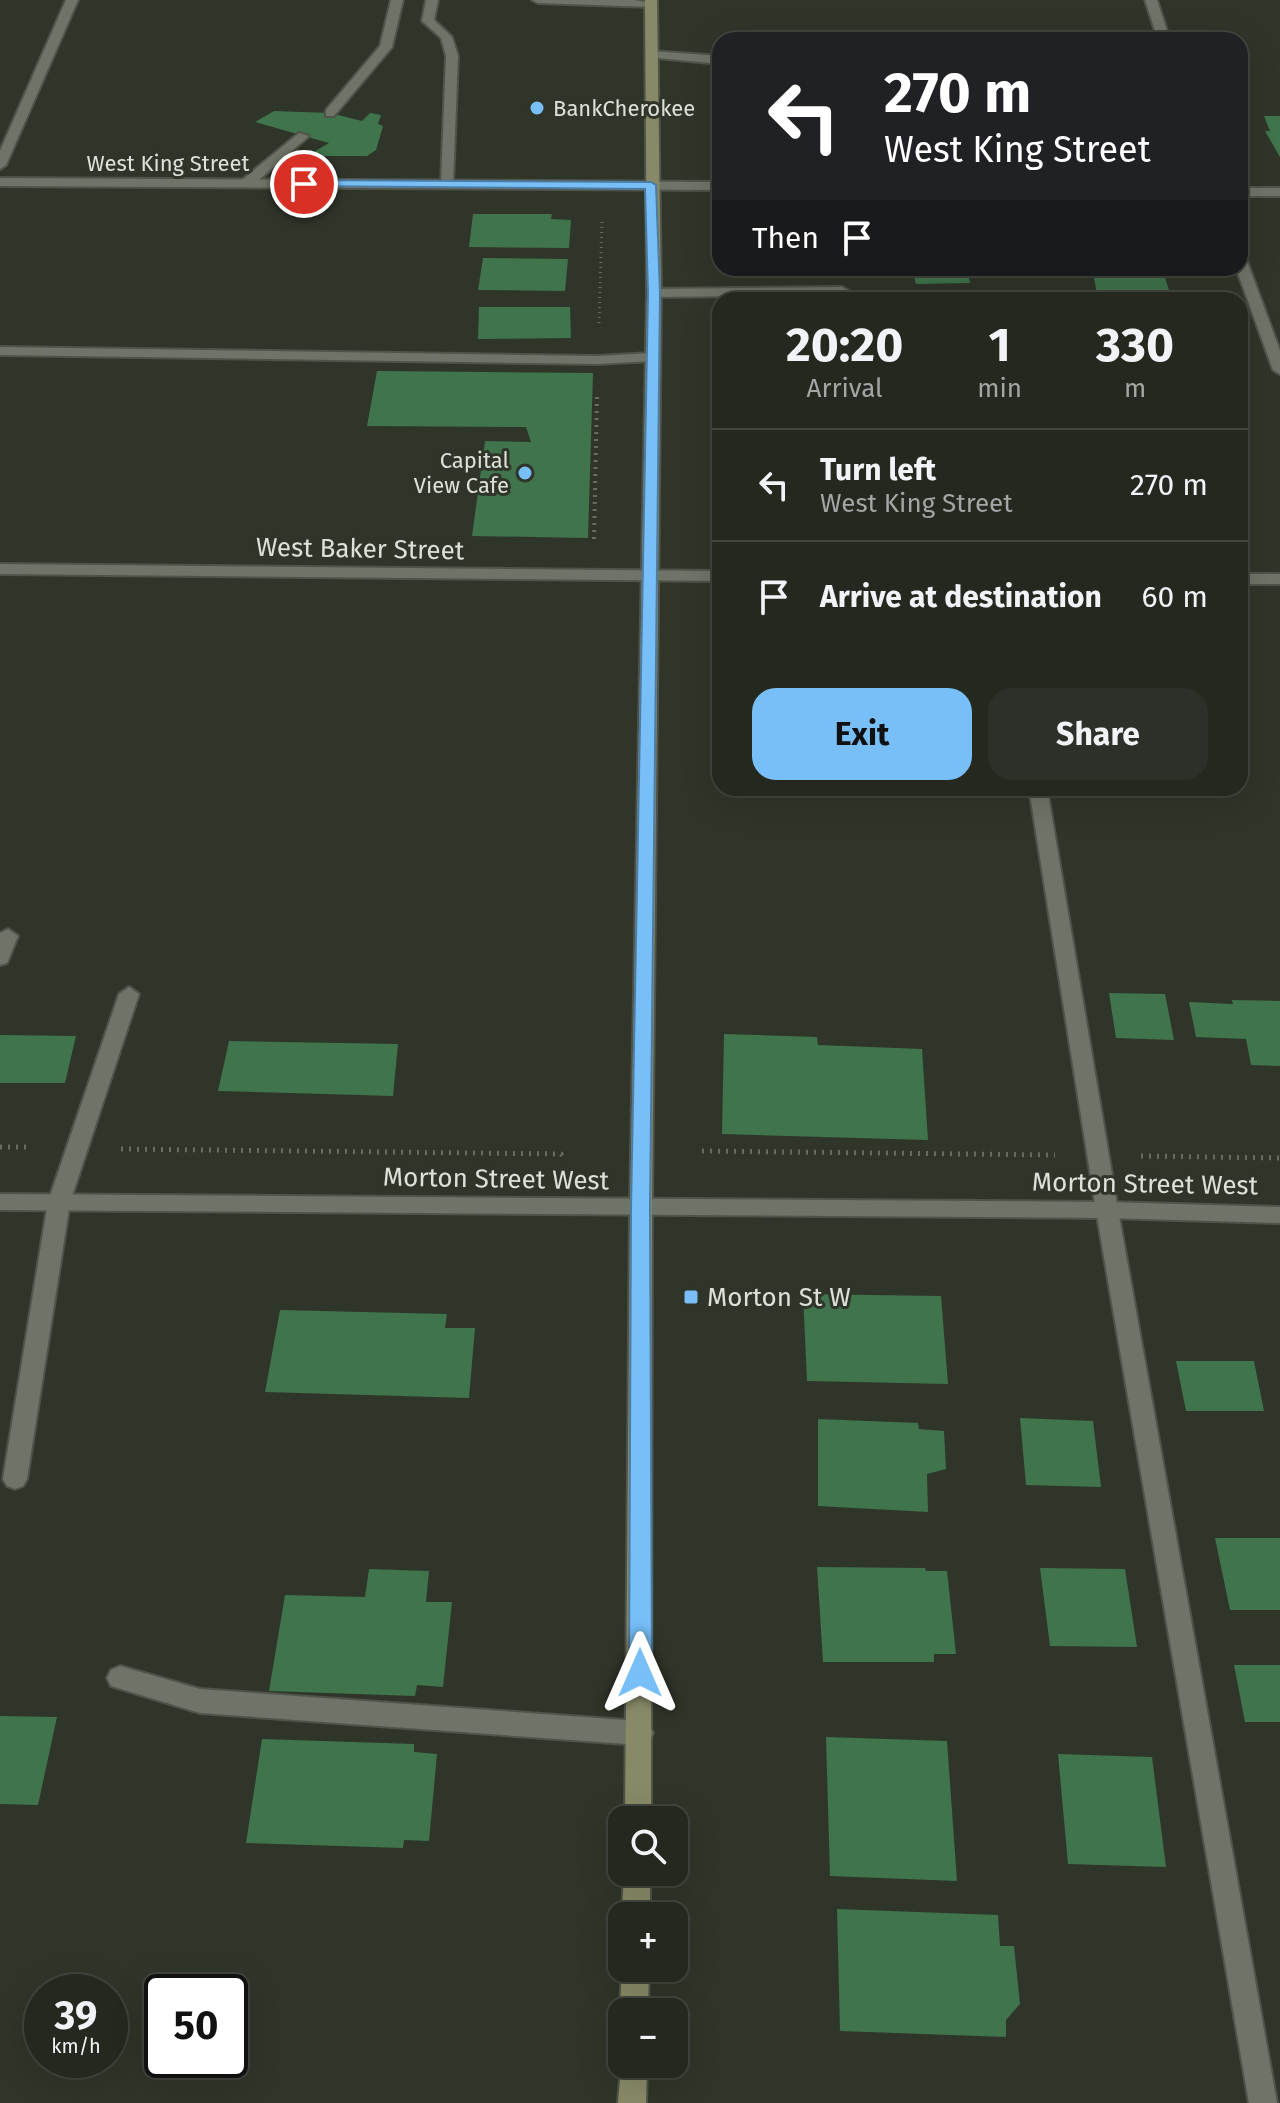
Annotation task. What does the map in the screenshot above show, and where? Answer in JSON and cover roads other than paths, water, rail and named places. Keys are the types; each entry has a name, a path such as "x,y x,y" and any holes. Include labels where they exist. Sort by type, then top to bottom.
{"main road":[{"path":"638,1806 641,1209 654,293 651,2"},
{"path":"632,2103 633,2078"}],"street":[{"path":"0,165 72,0"},
{"path":"330,113 386,47 397,0"},
{"path":"432,0 428,21 446,37 452,56 447,184"},
{"path":"538,0 651,2"},
{"path":"1151,0 1161,32"},
{"path":"651,55 712,59"},
{"path":"247,183 303,136"},
{"name":"West King Street","path":"0,182 712,186"},
{"path":"1248,192 1280,192"},
{"path":"1246,276 1280,370"},
{"path":"654,293 712,292"},
{"path":"748,292 842,292"},
{"path":"0,351 598,360 652,357"},
{"name":"West Baker Street","path":"0,569 712,576"},
{"path":"1248,579 1280,579"},
{"path":"1039,796 1107,1210 1263,2103"},
{"path":"0,958 8,936"},
{"path":"15,1479 59,1202 129,994"},
{"name":"Morton Street West","path":"0,1202 1107,1210 1280,1215"},
{"path":"120,1678 200,1701 640,1733"}],"place":[{"name":"BankCherokee","path":"537,108"},
{"name":"Capital View Cafe","path":"525,473"},
{"name":"Morton St W","path":"691,1297"}]}
